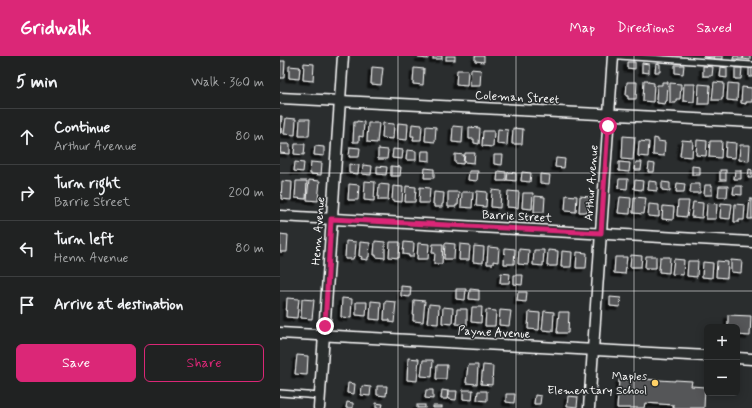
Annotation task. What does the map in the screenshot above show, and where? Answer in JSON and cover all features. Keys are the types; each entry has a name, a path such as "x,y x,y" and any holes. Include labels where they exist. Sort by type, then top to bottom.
{"street":[{"name":"Henn Avenue","path":"319,408 343,56"},
{"name":"Arthur Avenue","path":"589,408 612,56"},
{"name":"Coleman Street","path":"280,98 752,122"},
{"name":"Barrie Street","path":"280,216 752,242"},
{"name":"Payne Avenue","path":"280,333 704,356"},
{"path":"740,358 752,359"}],"lane":[{"path":"619,56 752,65"},
{"path":"280,393 320,396"}],"building":[{"path":"419,56 428,56 428,59 419,58"},
{"path":"433,56 442,56 442,59 433,59"},
{"path":"446,56 455,56 455,60 446,60"},
{"path":"475,56 484,56 484,62 475,61"},
{"path":"714,56 714,58 703,57"},
{"path":"715,56 723,56 723,59 714,59"},
{"path":"734,56 743,56 743,59 733,59"},
{"path":"744,56 750,56 750,60 743,59"},
{"path":"280,61 285,61 284,78 280,78"},
{"path":"627,62 635,62 635,69 627,68"},
{"path":"304,63 314,64 313,81 303,80"},
{"path":"642,63 649,64 649,73 642,72"},
{"path":"656,63 660,64 660,72 655,72"},
{"path":"675,65 684,65 683,74 675,73"},
{"path":"289,66 300,67 299,79 289,78"},
{"path":"703,66 713,67 712,76 703,76"},
{"path":"372,67 383,68 381,85 371,84"},
{"path":"721,67 727,68 727,78 720,77"},
{"path":"414,68 424,69 423,85 413,84"},
{"path":"735,68 742,68 741,79 735,79"},
{"path":"749,68 752,68 752,77 749,77"},
{"path":"471,69 481,70 480,86 470,86"},
{"path":"457,70 468,70 467,86 456,85"},
{"path":"644,80 654,83 653,102 643,101"},
{"path":"627,82 637,82 636,99 628,99 628,96 626,96"},
{"path":"662,82 668,82 667,101 665,104 657,103 656,100 657,85 662,85"},
{"path":"714,82 724,83 722,100 712,100"},
{"path":"670,83 681,84 680,99 676,99 676,103 670,103"},
{"path":"728,83 738,84 737,101 727,100"},
{"path":"684,84 695,84 694,102 683,101"},
{"path":"699,84 710,85 709,104 698,104"},
{"path":"742,87 752,88 752,102 746,102 746,104 741,103"},
{"path":"280,116 282,116 281,133 280,133"},
{"path":"286,118 296,119 295,135 284,134"},
{"path":"300,119 310,119 309,136 299,136"},
{"path":"354,122 364,122 363,137 359,136 359,142 353,142"},
{"path":"368,123 379,123 377,143 367,142"},
{"path":"383,123 394,124 393,139 382,138"},
{"path":"398,123 408,124 407,140 397,139"},
{"path":"412,124 422,125 421,140 413,140 414,136 411,136"},
{"path":"426,126 436,127 435,142 425,141"},
{"path":"453,126 463,127 462,143 452,142"},
{"path":"469,127 480,128 479,144 474,143 474,139 469,139"},
{"path":"513,128 523,129 522,144 512,144"},
{"path":"498,129 508,130 507,145 497,144"},
{"path":"483,131 494,131 493,147 482,146"},
{"path":"623,136 635,137 633,160 622,159"},
{"path":"654,138 658,139 658,141 665,142 664,156 653,155"},
{"path":"682,140 693,141 692,157 680,156"},
{"path":"697,140 707,141 706,156 696,155"},
{"path":"639,141 649,142 648,157 638,156"},
{"path":"710,141 722,141 721,158 709,157"},
{"path":"726,142 736,143 735,158 725,157"},
{"path":"281,144 290,144 290,154 280,153"},
{"path":"295,144 305,144 304,155 294,154"},
{"path":"740,145 750,145 749,161 739,160"},
{"path":"315,146 324,147 324,156 314,155"},
{"path":"350,147 360,148 359,157 349,157"},
{"path":"378,149 388,150 387,159 378,159"},
{"path":"393,149 403,150 402,159 392,158"},
{"path":"407,150 416,151 416,160 406,160"},
{"path":"422,151 430,151 430,161 421,160"},
{"path":"465,153 475,153 474,163 464,162"},
{"path":"455,154 464,155 463,164 455,163"},
{"path":"494,155 503,155 502,165 494,164"},
{"path":"556,158 565,159 564,168 555,167"},
{"path":"295,162 304,163 303,172 294,171"},
{"path":"311,162 322,163 321,175 310,174"},
{"path":"619,162 630,163 629,172 619,171"},
{"path":"636,162 642,162 641,170 635,170"},
{"path":"649,163 655,164 654,172 648,172"},
{"path":"349,164 359,165 358,174 349,173"},
{"path":"363,165 372,166 371,175 362,174"},
{"path":"377,166 387,167 386,175 377,174"},
{"path":"391,166 401,167 400,176 391,176"},
{"path":"692,166 700,167 700,175 692,175"},
{"path":"425,168 434,169 434,178 424,178"},
{"path":"749,169 752,170 752,178 748,178"},
{"path":"720,170 726,170 726,180 720,180"},
{"path":"735,170 741,170 741,179 734,179"},
{"path":"469,171 478,171 477,181 468,180"},
{"path":"498,171 506,172 506,181 497,181"},
{"path":"508,172 516,173 516,181 507,180"},
{"path":"522,172 531,173 530,182 521,181"},
{"path":"540,174 550,175 549,184 540,183"},
{"path":"619,179 628,179 627,189 618,188"},
{"path":"309,180 320,181 318,201 307,200"},
{"path":"635,180 643,181 642,190 634,189"},
{"path":"282,181 292,182 291,200 281,199"},
{"path":"296,181 307,181 306,199 295,198"},
{"path":"365,181 375,182 374,201 364,200"},
{"path":"649,181 657,182 657,191 648,190"},
{"path":"662,182 670,183 670,191 662,190"},
{"path":"677,183 685,184 684,192 676,192"},
{"path":"349,184 359,185 358,200 348,200"},
{"path":"379,184 389,185 388,200 378,200"},
{"path":"691,184 700,184 700,193 690,193"},
{"path":"705,185 712,185 712,195 704,195"},
{"path":"393,186 403,187 402,202 392,201"},
{"path":"406,186 416,187 415,202 405,202"},
{"path":"719,186 728,186 727,197 718,197"},
{"path":"734,186 742,186 742,195 733,194"},
{"path":"420,187 430,188 429,203 419,203"},
{"path":"492,190 501,191 500,208 491,207"},
{"path":"477,191 487,192 486,207 476,206"},
{"path":"508,191 519,192 518,208 507,207"},
{"path":"434,192 444,193 442,207 434,207"},
{"path":"448,192 459,192 458,205 456,205 456,207 448,207"},
{"path":"462,192 473,192 472,208 461,207"},
{"path":"523,193 533,193 532,209 522,208"},
{"path":"566,195 577,196 576,212 565,211"},
{"path":"535,196 545,197 544,212 534,212"},
{"path":"580,196 590,197 589,212 579,212"},
{"path":"620,197 631,198 630,214 618,213"},
{"path":"634,197 646,198 644,214 633,213"},
{"path":"750,199 752,199 752,219 748,219"},
{"path":"678,201 689,201 687,217 677,216"},
{"path":"693,202 703,203 702,218 691,217"},
{"path":"707,203 717,204 716,219 706,219"},
{"path":"721,203 732,204 730,219 720,218"},
{"path":"649,204 659,205 659,217 648,216"},
{"path":"735,204 745,205 744,220 739,220 739,222 734,222"},
{"path":"663,206 674,207 673,220 662,219"},
{"path":"280,234 288,235 287,252 280,252"},
{"path":"346,241 356,242 355,256 353,259 345,259"},
{"path":"375,241 385,242 385,258 376,257 376,255 374,255"},
{"path":"360,242 370,243 368,260 361,259 362,257 359,256"},
{"path":"390,242 400,242 399,258 389,257"},
{"path":"404,242 414,243 413,257 403,254"},
{"path":"418,243 429,244 428,259 417,259"},
{"path":"445,243 455,244 454,259 444,259"},
{"path":"433,244 443,244 442,264 434,264 435,253 432,253"},
{"path":"460,244 470,245 469,260 459,260"},
{"path":"474,246 484,247 483,263 473,262"},
{"path":"488,247 499,248 498,262 493,261 493,264 487,264"},
{"path":"505,248 515,249 514,264 504,264"},
{"path":"519,249 529,250 528,265 518,264"},
{"path":"534,250 544,250 543,266 533,265"},
{"path":"548,250 558,251 557,266 547,266"},
{"path":"562,251 572,252 571,267 561,267"},
{"path":"577,252 587,253 586,268 576,268"},
{"path":"631,255 642,256 641,267 630,267"},
{"path":"646,256 656,256 656,268 645,268"},
{"path":"615,257 627,257 625,274 614,273"},
{"path":"660,257 670,257 669,273 659,272"},
{"path":"674,259 684,260 683,275 672,274"},
{"path":"731,260 742,261 741,273 731,272"},
{"path":"688,261 698,261 697,277 687,276"},
{"path":"717,261 728,262 727,278 716,277"},
{"path":"703,262 713,263 712,278 702,277"},
{"path":"501,273 510,274 509,283 500,283"},
{"path":"514,275 523,275 522,285 514,284"},
{"path":"401,286 411,287 410,297 401,296"},
{"path":"456,289 466,289 465,300 456,299"},
{"path":"470,289 479,290 479,300 469,299"},
{"path":"518,292 527,292 526,302 517,301"},
{"path":"610,297 621,298 620,307 610,306"},
{"path":"287,298 299,299 297,318 286,317"},
{"path":"342,298 352,299 351,318 341,317"},
{"path":"302,299 314,300 312,319 301,318"},
{"path":"414,300 425,301 423,322 413,321"},
{"path":"371,301 381,302 380,320 370,319"},
{"path":"385,301 396,302 394,323 390,322 390,320 384,320"},
{"path":"356,302 367,302 366,316 356,315"},
{"path":"429,304 439,305 438,324 427,323"},
{"path":"443,307 453,308 452,324 442,323"},
{"path":"472,307 482,307 481,323 471,322"},
{"path":"457,309 467,309 467,325 456,324"},
{"path":"486,310 496,311 495,326 485,326"},
{"path":"500,310 511,311 509,326 499,325"},
{"path":"544,311 554,312 553,331 542,330"},
{"path":"529,312 540,313 539,330 528,329"},
{"path":"559,312 569,312 568,333 557,333"},
{"path":"728,315 751,316 750,336 740,335 740,324 728,324"},
{"path":"297,355 308,356 307,375 295,374"},
{"path":"408,358 419,359 417,381 407,380"},
{"path":"423,360 433,360 432,377 421,376"},
{"path":"437,365 447,365 446,379 436,379"},
{"path":"468,365 478,365 477,384 466,383"},
{"path":"483,365 493,366 492,385 481,384"},
{"name":"Maples Elementary School","path":"628,377 692,381 691,386 704,387 704,408 673,408 674,405 645,403 644,408 617,408 619,380 628,380"},
{"path":"348,383 355,384 354,394 347,393"},
{"path":"362,386 371,387 370,396 361,395"},
{"path":"377,386 387,386 386,396 377,395"},
{"path":"426,390 433,390 433,399 425,398"},
{"path":"442,390 448,391 447,399 441,399"},
{"path":"463,390 473,390 472,400 463,399"},
{"path":"448,391 457,391 456,400 448,399"},
{"path":"478,391 487,391 487,401 477,400"},
{"path":"506,394 515,394 514,403 506,402"},
{"path":"535,395 541,396 540,404 534,404"},
{"path":"568,396 578,397 577,407 567,406"},
{"path":"347,402 353,403 353,408 346,408"},
{"path":"376,403 383,404 382,408 376,408"},
{"path":"417,405 425,405 425,408 417,408"},
{"path":"433,406 442,406 442,408 433,408"}],"place":[{"name":"Maples Elementary School","path":"655,383"}],"route":[{"path":"325,326 331,219 601,233 608,126"}]}
